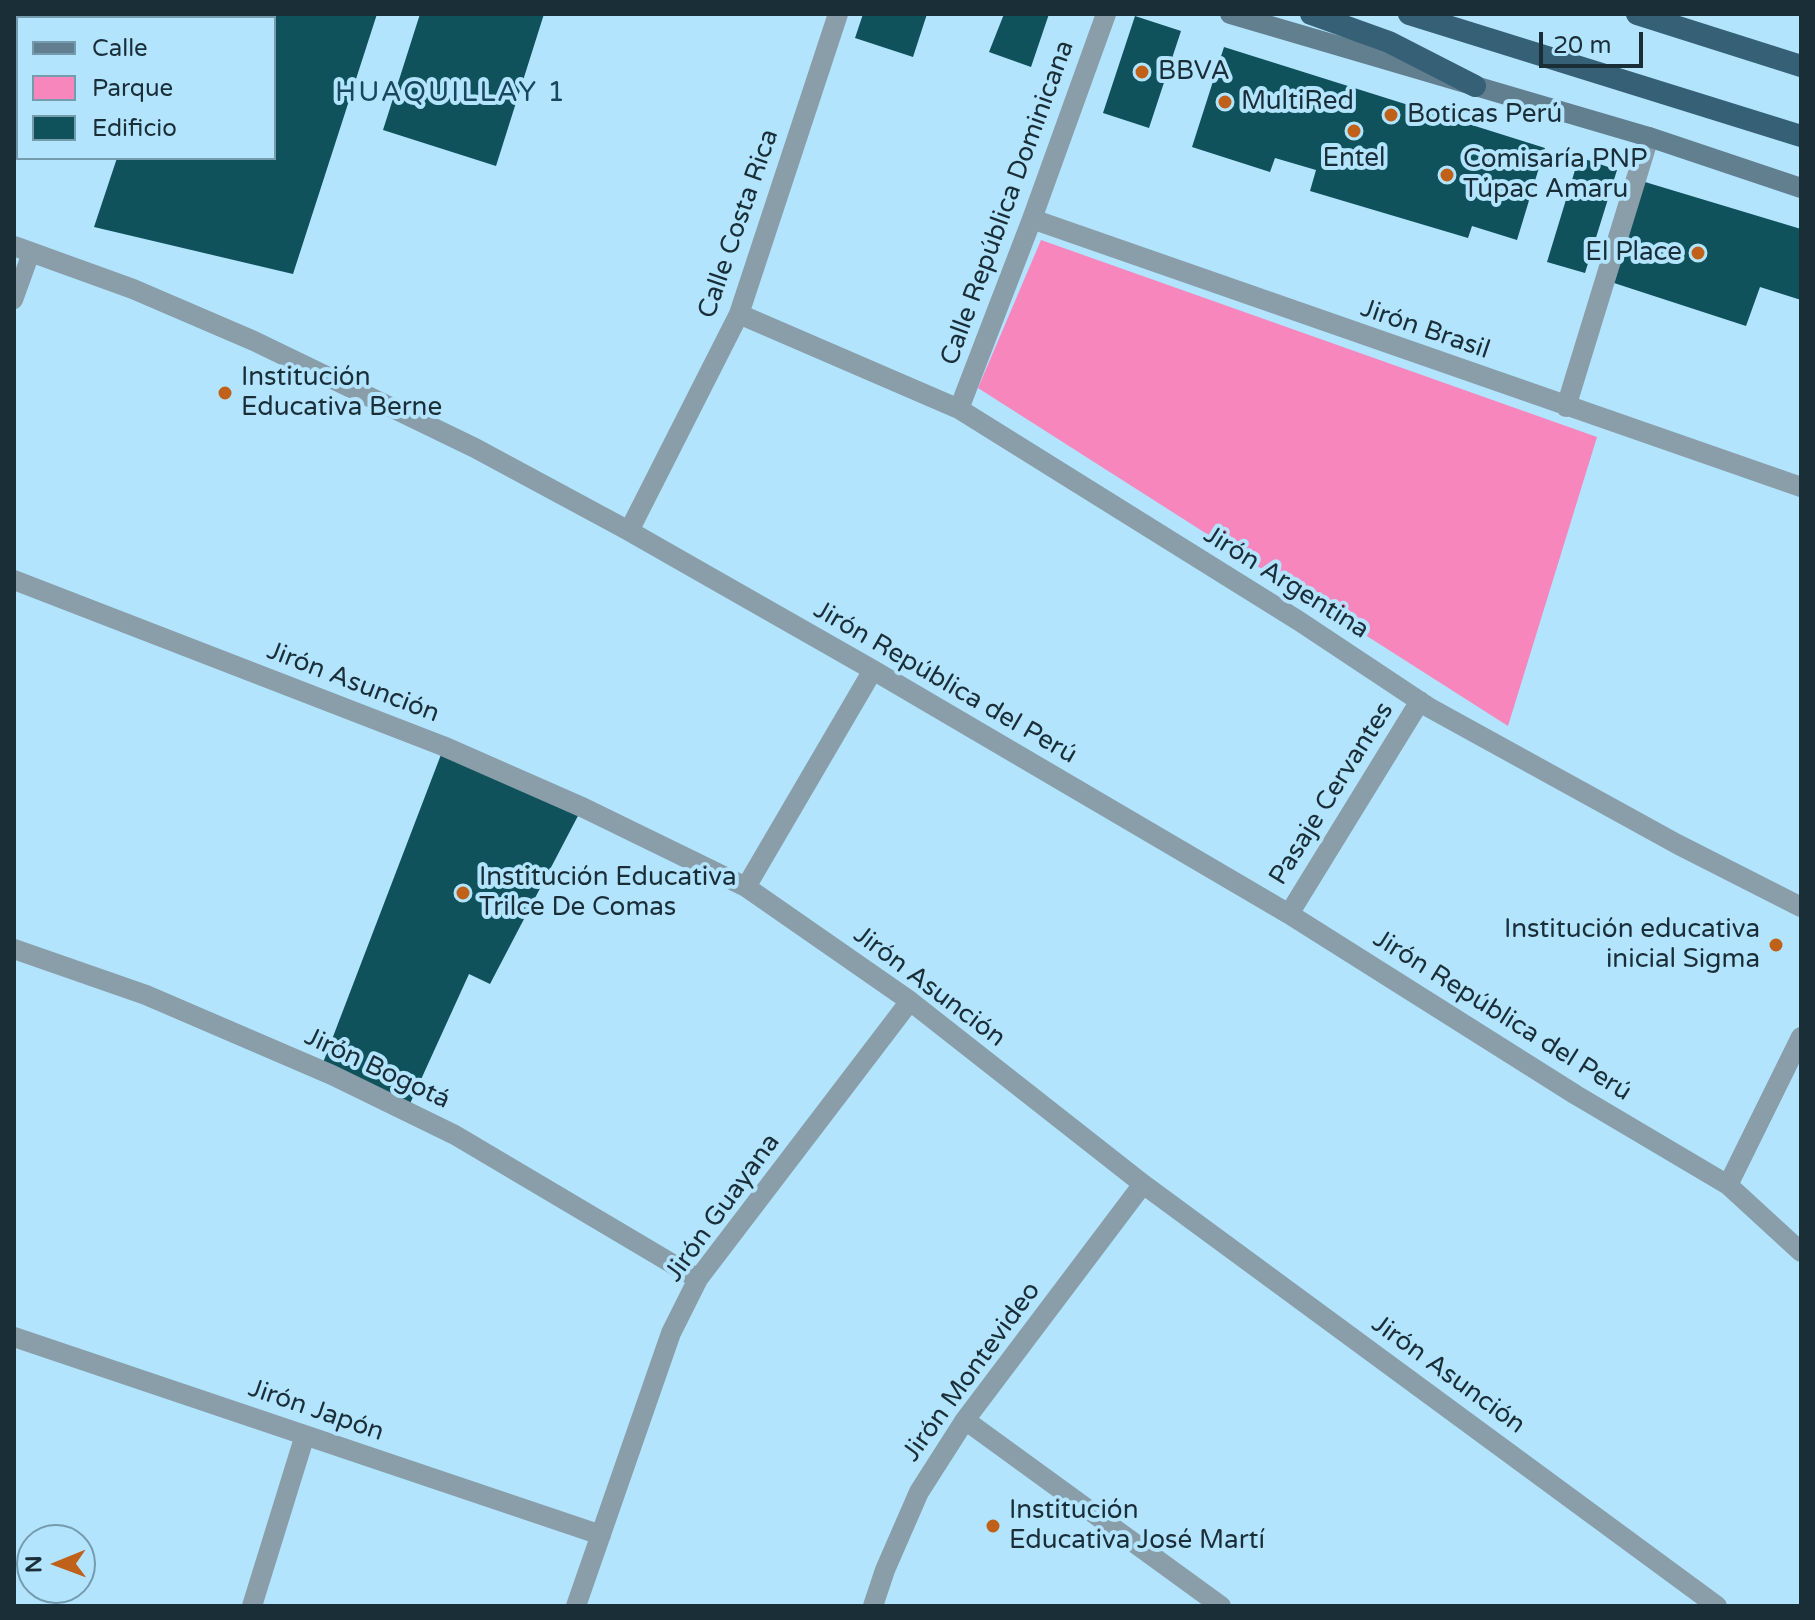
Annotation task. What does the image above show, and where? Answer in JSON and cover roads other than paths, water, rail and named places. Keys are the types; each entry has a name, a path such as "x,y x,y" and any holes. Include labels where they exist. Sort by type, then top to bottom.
{"highway":[{"path":"1311,14 1389,42 1475,86"},
{"path":"1409,14 1801,136"},
{"path":"1637,14 1801,66"}],"main road":[{"path":"1230,14 1649,137 1801,188"}],"street":[{"name":"Calle Costa Rica","path":"629,531 739,314 838,14"},
{"name":"Calle República Dominicana","path":"959,409 1106,14"},
{"path":"1566,407 1649,137"},
{"name":"Jirón Brasil","path":"1032,219 1801,487"},
{"name":"Jirón República del Perú","path":"23,250 133,289 254,341 475,448 629,531 1289,914 1576,1095 1728,1185 1801,1252"},
{"name":"Jirón Argentina","path":"739,314 959,409 1299,621 1420,701 1677,844 1801,907"},
{"name":"Jirón Asunción","path":"14,580 443,746 584,808 746,887 910,1001 1143,1184 1690,1598 1717,1606"},
{"path":"746,887 873,670"},
{"name":"Pasaje Cervantes","path":"1289,914 1420,701"},
{"name":"Jirón Bogotá","path":"14,949 146,995 332,1075 455,1135 698,1279"},
{"name":"Jirón Guayana","path":"576,1606 671,1333 698,1279 910,1001"},
{"path":"1728,1185 1801,1037"},
{"name":"Jirón Montevideo","path":"873,1606 919,1492 965,1420 1143,1184"},
{"name":"Jirón Japón","path":"14,1337 601,1535"},
{"path":"965,1420 1221,1606"},
{"path":"252,1606 305,1435"}],"lane":[{"path":"14,300 23,250"}],"place":[{"name":"BBVA","path":"1142,72"},
{"name":"MultiRed","path":"1225,102"},
{"name":"Boticas Perú","path":"1391,115"},
{"name":"Entel","path":"1354,131"},
{"name":"Comisaría PNP Túpac Amaru","path":"1447,175"},
{"name":"El Place","path":"1698,253"},
{"name":"Institución Educativa Berne","path":"225,393"},
{"name":"Institución Educativa Trilce De Comas","path":"463,893"},
{"name":"Institución educativa inicial Sigma","path":"1776,945"},
{"name":"Institución Educativa José Martí","path":"993,1526"}],"district":[{"name":"HUAQUILLAY 1","path":"451,94"}]}
